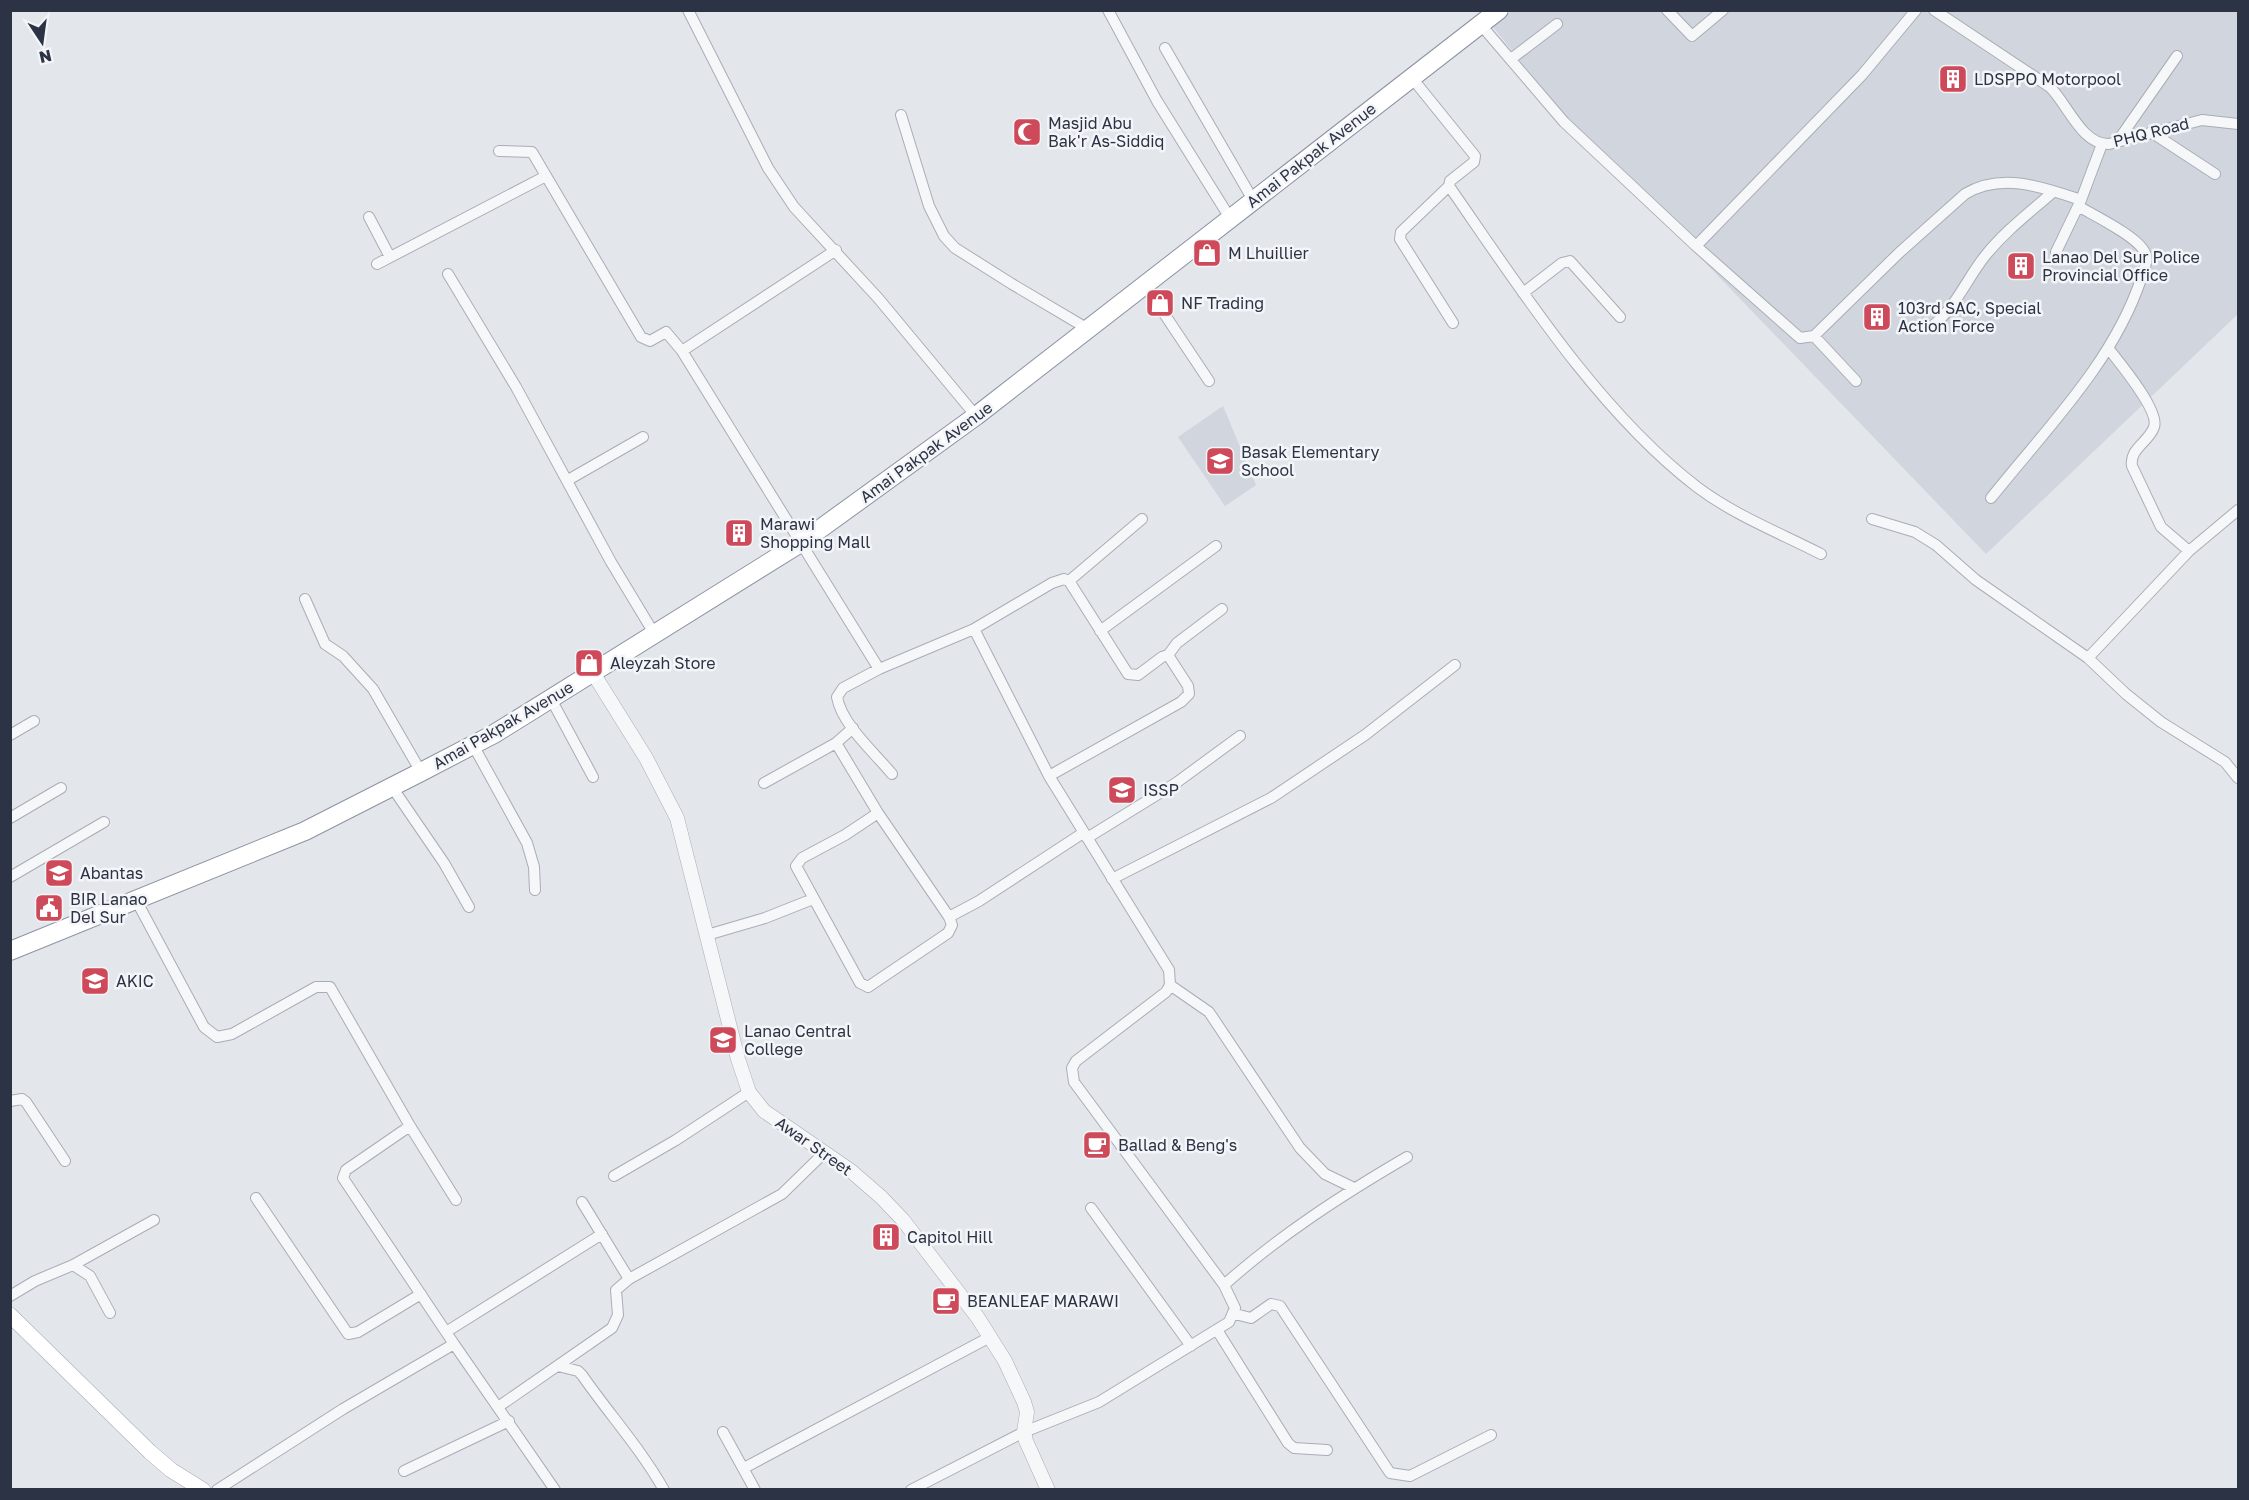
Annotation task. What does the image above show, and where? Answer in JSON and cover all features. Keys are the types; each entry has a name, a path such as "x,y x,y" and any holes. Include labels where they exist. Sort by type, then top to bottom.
{"highway":[{"name":"Amai Pakpak Avenue","path":"10,951 305,831 392,787 473,745 551,699 802,542 976,416 1499,10"}],"main road":[{"path":"10,1315 150,1452 171,1470 203,1490"}],"street":[{"path":"688,10 768,168 805,220 836,250 976,416"},
{"path":"1108,10 1157,100 1230,218"},
{"path":"1667,10 1692,36 1723,10"},
{"path":"1696,246 1862,75 1916,10"},
{"name":"PHQ Road","path":"1934,10 2050,87 2060,97 2089,139 2102,144 2202,120 2238,124"},
{"path":"1511,58 1557,24"},
{"path":"1480,25 1511,58 1564,122 1793,335 1800,338 1814,336 1900,252 1976,187 2004,180 2053,192 2079,203 2144,249 2146,255 2135,295 2108,348 1991,498"},
{"path":"1165,48 1253,200"},
{"path":"2117,142 2177,56"},
{"path":"1412,78 1475,156 1474,162 1450,181 1449,186 1401,232 1400,239 1453,323"},
{"path":"901,115 929,206 944,236 955,248 1088,329"},
{"path":"2151,132 2215,174"},
{"path":"2056,252 2079,203 2102,144"},
{"path":"499,151 532,152 641,337 650,341 666,332 682,351 879,669"},
{"path":"377,264 546,176"},
{"path":"1449,186 1544,323 1605,396 1664,458 1698,487 1723,504 1821,554"},
{"path":"1931,327 1946,314 1973,272 2006,231 2053,192"},
{"path":"369,217 390,257"},
{"path":"682,351 836,250"},
{"path":"1523,293 1562,263 1570,261 1620,317"},
{"path":"448,274 568,480 611,562 655,634"},
{"path":"1145,285 1209,381"},
{"path":"1814,336 1856,381"},
{"path":"2108,348 2135,383 2154,417 2154,428 2133,455 2132,466 2161,527 2180,547 2189,551"},
{"path":"568,480 642,437"},
{"path":"2088,658 2189,551 2238,510"},
{"path":"1069,581 1142,519"},
{"path":"1872,519 1915,532 1936,545 1976,580 2088,658 2126,694 2187,740 2208,750 2225,762 2238,778"},
{"path":"1101,631 1216,546"},
{"path":"892,774 853,728 839,704 839,693 879,669 974,629 1052,583 1064,579 1069,581 1131,676 1138,675 1168,655 1177,643 1222,609"},
{"path":"305,599 325,644 342,656 373,689 421,772"},
{"path":"911,1490 1024,1432 1099,1402 1229,1322 1235,1314 1235,1308 1224,1285 1074,1082 1072,1074 1076,1061 1166,992 1170,985 1168,970 1049,776 974,629"},
{"path":"1049,776 1181,702 1189,694 1188,686 1168,655"},
{"path":"1112,879 1271,798 1365,735 1455,665"},
{"name":"Awar Street","path":"593,673 668,796 687,851 738,1059 749,1092 777,1122 851,1171 903,1220 990,1337 1005,1361 1024,1402 1027,1412 1024,1432 1048,1490"},
{"path":"551,699 593,777"},
{"path":"10,735 34,721"},
{"path":"764,783 836,743 853,728"},
{"path":"950,917 1176,783 1240,736"},
{"path":"836,743 878,813 950,917 952,925 948,933 868,987 860,983 797,869 798,860 878,813"},
{"path":"473,745 527,843 532,856 535,890"},
{"path":"392,787 444,863 469,907"},
{"path":"10,818 61,788"},
{"path":"10,877 104,822"},
{"path":"707,935 765,918 813,899"},
{"path":"136,900 204,1027 218,1037 232,1034 316,987 330,987 410,1126 456,1200"},
{"path":"1170,985 1209,1012 1300,1148 1325,1174 1354,1188"},
{"path":"614,1176 676,1140 749,1092"},
{"path":"10,1101 22,1099 26,1102 65,1161"},
{"path":"410,1126 346,1170 343,1178 555,1490"},
{"path":"498,1407 612,1328 618,1316 615,1293 629,1279 782,1194 824,1153"},
{"path":"1224,1285 1277,1240 1354,1188 1407,1157"},
{"path":"256,1198 348,1334 358,1332 421,1294"},
{"path":"582,1202 629,1279"},
{"path":"1091,1208 1191,1346"},
{"path":"10,1296 35,1281 73,1265 154,1220"},
{"path":"446,1332 602,1234"},
{"path":"73,1265 90,1276 110,1313"},
{"path":"1235,1314 1251,1317 1271,1304 1280,1306 1390,1473 1410,1476 1491,1435"},
{"path":"1216,1330 1288,1443 1294,1448 1327,1450"},
{"path":"744,1468 990,1337"},
{"path":"217,1490 343,1409 454,1344"},
{"path":"558,1366 578,1371 582,1375 615,1422 645,1455 664,1490"},
{"path":"404,1471 509,1421"},
{"path":"723,1432 755,1490"}],"shaded area":[{"path":"1513,10 2238,11 2238,314 1986,554 1564,116 1493,27"},
{"name":"Basak Elementary School","path":"1223,406 1256,485 1225,506 1178,437"}],"place":[{"name":"LDSPPO Motorpool","path":"1953,79"},
{"name":"Masjid Abu Bak'r As-Siddiq","path":"1027,132"},
{"name":"M Lhuillier","path":"1207,253"},
{"name":"Lanao Del Sur Police Provincial Office","path":"2021,266"},
{"name":"NF Trading","path":"1160,303"},
{"name":"103rd SAC, Special Action Force","path":"1877,317"},
{"name":"Basak Elementary School","path":"1220,461"},
{"name":"Marawi Shopping Mall","path":"739,533"},
{"name":"Aleyzah Store","path":"589,663"},
{"name":"ISSP","path":"1122,790"},
{"name":"Abantas","path":"59,873"},
{"name":"BIR Lanao Del Sur","path":"49,908"},
{"name":"AKIC","path":"95,981"},
{"name":"Lanao Central College","path":"723,1040"},
{"name":"Ballad & Beng's","path":"1097,1145"},
{"name":"Capitol Hill","path":"886,1237"},
{"name":"BEANLEAF MARAWI","path":"946,1301"}]}
